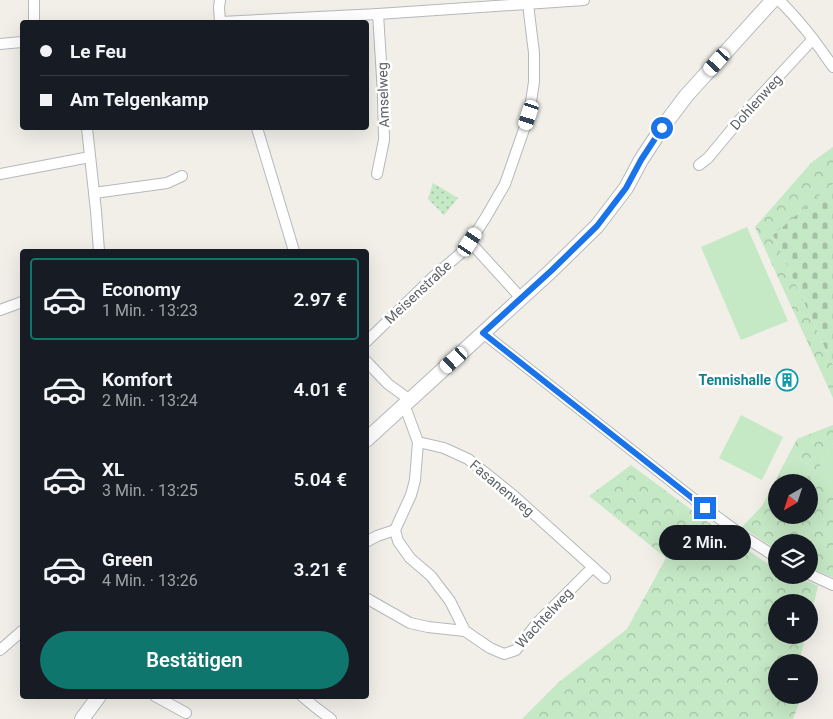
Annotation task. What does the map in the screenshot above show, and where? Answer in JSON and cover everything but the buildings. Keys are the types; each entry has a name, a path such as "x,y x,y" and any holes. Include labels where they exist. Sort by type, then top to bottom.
{"street":[{"path":"34,0 34,20"},
{"path":"220,0 220,20"},
{"path":"260,20 584,0"},
{"path":"369,437 597,226 626,188 641,160 686,96 773,0"},
{"path":"779,0 796,17 833,66"},
{"name":"Meisenstraße","path":"369,339 432,278 461,253 486,217 504,184 529,115 534,82 534,53 528,4"},
{"name":"Amselweg","path":"377,174 384,140 378,14"},
{"name":"Dohlenweg","path":"699,165 708,158 752,105 813,39"},
{"path":"0,44 20,42"},
{"path":"87,130 99,249"},
{"path":"258,130 293,249"},
{"path":"0,174 90,157"},
{"path":"94,193 167,183 182,176"},
{"path":"470,242 521,298"},
{"path":"0,310 20,303"},
{"path":"483,333 705,508 768,552"},
{"path":"369,364 406,403 407,412 418,442 411,495 396,530 369,541"},
{"name":"Fasanenweg","path":"418,442 444,448 468,459 514,496 605,578"},
{"name":"Wachtelweg","path":"396,530 398,541 410,558 431,576 450,601 465,631"},
{"name":"Wachtelweg","path":"369,600 410,622 428,627 465,631 490,648 504,654 516,650 538,622 593,567"},
{"path":"818,578 833,585"},
{"path":"0,650 20,633"},
{"path":"82,719 97,699"},
{"path":"160,699 186,713"},
{"path":"306,699 332,719"}],"green space":[{"path":"833,147 833,184 773,235 833,365 833,398 755,227 812,162"},
{"path":"433,183 458,198 444,215 428,199"},
{"path":"833,184 833,365 773,235"},
{"path":"747,227 788,321 741,340 701,247"},
{"path":"741,415 783,437 762,480 719,458"},
{"path":"833,425 833,443 816,474 809,474 813,467 792,455 782,474 779,474 797,439"},
{"path":"833,443 833,494 818,486 818,474 816,474"},
{"path":"792,455 813,467 809,474 781,474"},
{"path":"631,465 768,564 768,584 813,584 818,586 816,594 768,594 768,644 804,644 801,654 768,654 768,704 799,704 793,719 522,719 559,682 627,629 666,558 589,496"},
{"path":"818,486 833,493 833,578 818,571 818,534 768,534 768,544 742,527 762,506 768,495 768,524 818,524"}],"place":[{"name":"Tennishalle","path":"787,380"}],"route":[{"path":"662,128 641,160 626,188 597,226 483,333 705,508"}]}
